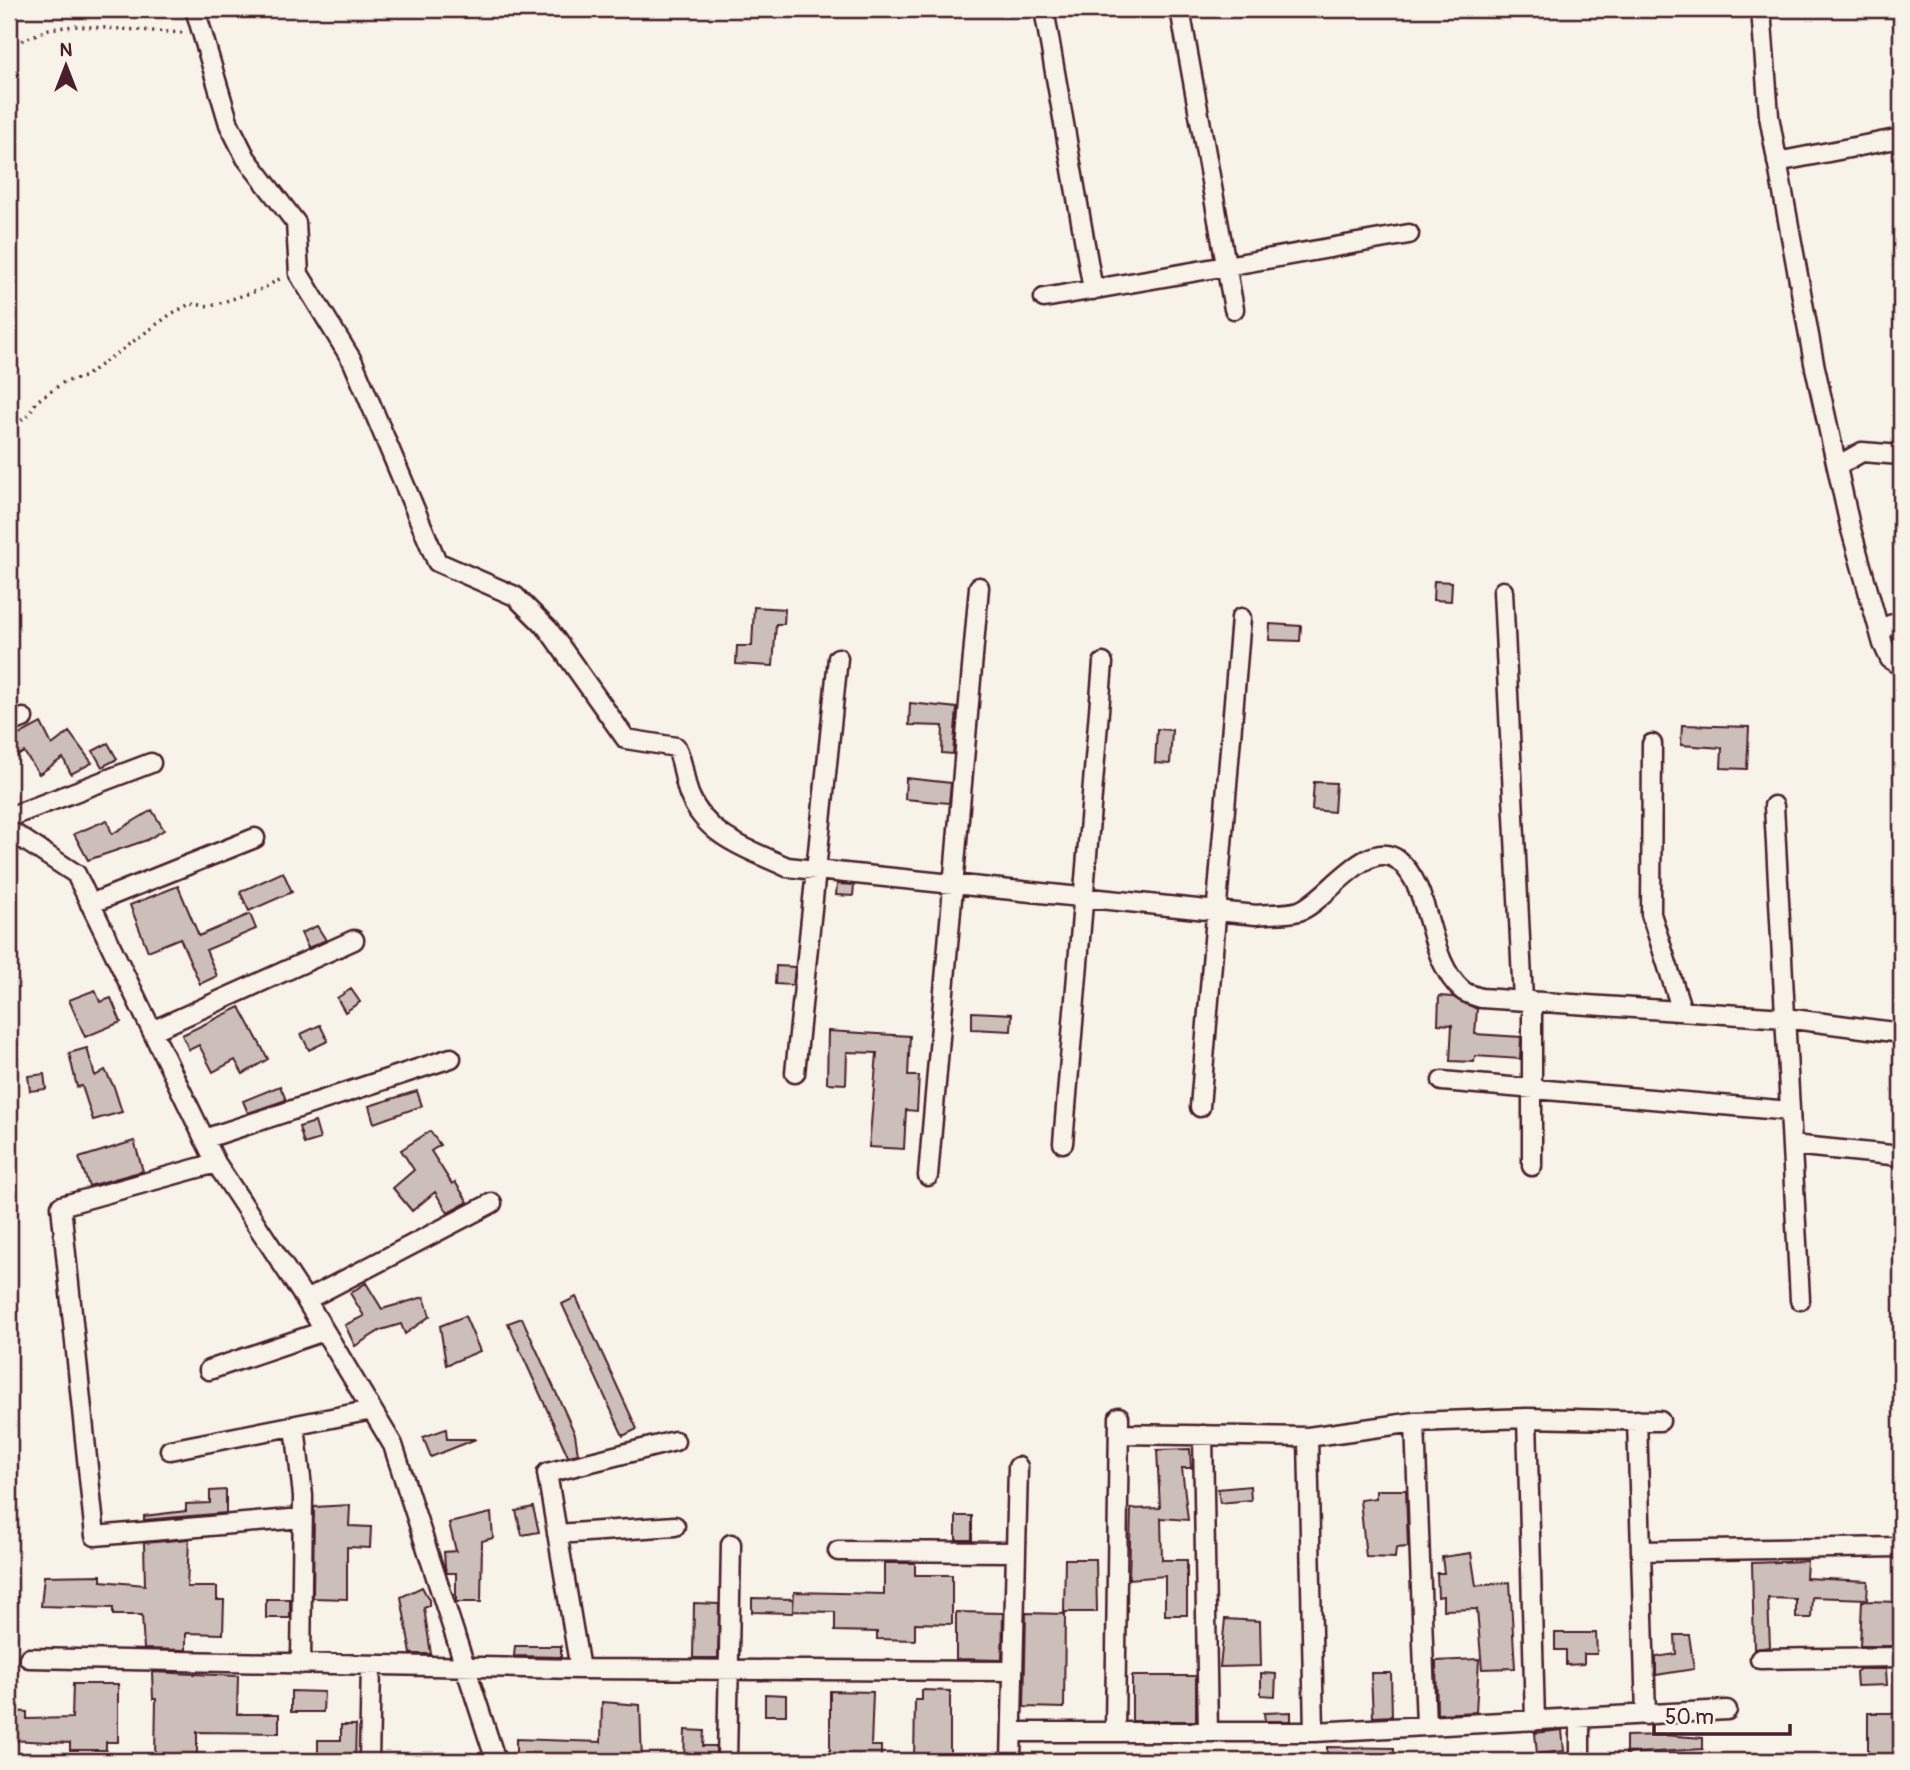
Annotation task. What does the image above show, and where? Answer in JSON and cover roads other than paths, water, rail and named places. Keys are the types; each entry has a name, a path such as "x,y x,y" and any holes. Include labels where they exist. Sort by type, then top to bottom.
{"street":[{"path":"195,9 229,124 246,159 296,223 299,274 352,362 437,562 515,596 548,629 626,739 676,747 683,761 688,790 698,815 721,836 787,867 1256,915 1300,911 1367,858 1382,855 1397,859 1412,877 1444,963 1462,991 1481,998 1785,1018 1901,1033"},
{"path":"1044,9 1093,290"},
{"path":"1180,9 1234,309"},
{"path":"1761,9 1769,116 1814,363 1837,466 1879,629 1890,659 1901,666"},
{"path":"1777,162 1901,138"},
{"path":"1044,298 1409,234"},
{"path":"1837,466 1862,452 1901,456"},
{"path":"928,1176 979,587"},
{"path":"1503,592 1528,1001 1532,1166"},
{"path":"1200,1107 1241,618"},
{"path":"1879,629 1901,621"},
{"path":"795,1073 838,658"},
{"path":"1063,1143 1103,663"},
{"path":"1652,744 1651,914 1682,1011"},
{"path":"9,817 151,763"},
{"path":"1774,806 1800,1300"},
{"path":"9,830 76,874 216,1163 306,1300 393,1446 496,1761"},
{"path":"90,904 255,838"},
{"path":"152,1031 354,940"},
{"path":"204,1139 451,1058"},
{"path":"1442,1081 1790,1111"},
{"path":"1792,1145 1901,1157"},
{"path":"216,1163 61,1206 95,1536 302,1518"},
{"path":"306,1300 492,1203"},
{"path":"209,1370 324,1331"},
{"path":"170,1450 372,1410"},
{"path":"1527,1418 1535,1721"},
{"path":"1115,1732 1119,1425 1203,1435 1308,1437 1415,1422 1527,1418 1660,1421"},
{"path":"1637,1420 1646,1714"},
{"path":"1415,1422 1426,1726"},
{"path":"295,1426 302,1518 301,1664"},
{"path":"1203,1435 1208,1732"},
{"path":"1308,1437 1314,1732"},
{"path":"580,1669 547,1473 675,1441"},
{"path":"1011,1761 1018,1467"},
{"path":"557,1534 675,1526"},
{"path":"727,1761 731,1544"},
{"path":"1641,1550 1901,1547"},
{"path":"838,1551 1016,1552"},
{"path":"1760,1659 1901,1657"},
{"path":"29,1658 580,1669 1013,1671"},
{"path":"369,1761 371,1665"},
{"path":"1012,1732 1314,1732 1727,1710"},
{"path":"1580,1718 1580,1761"}]}
